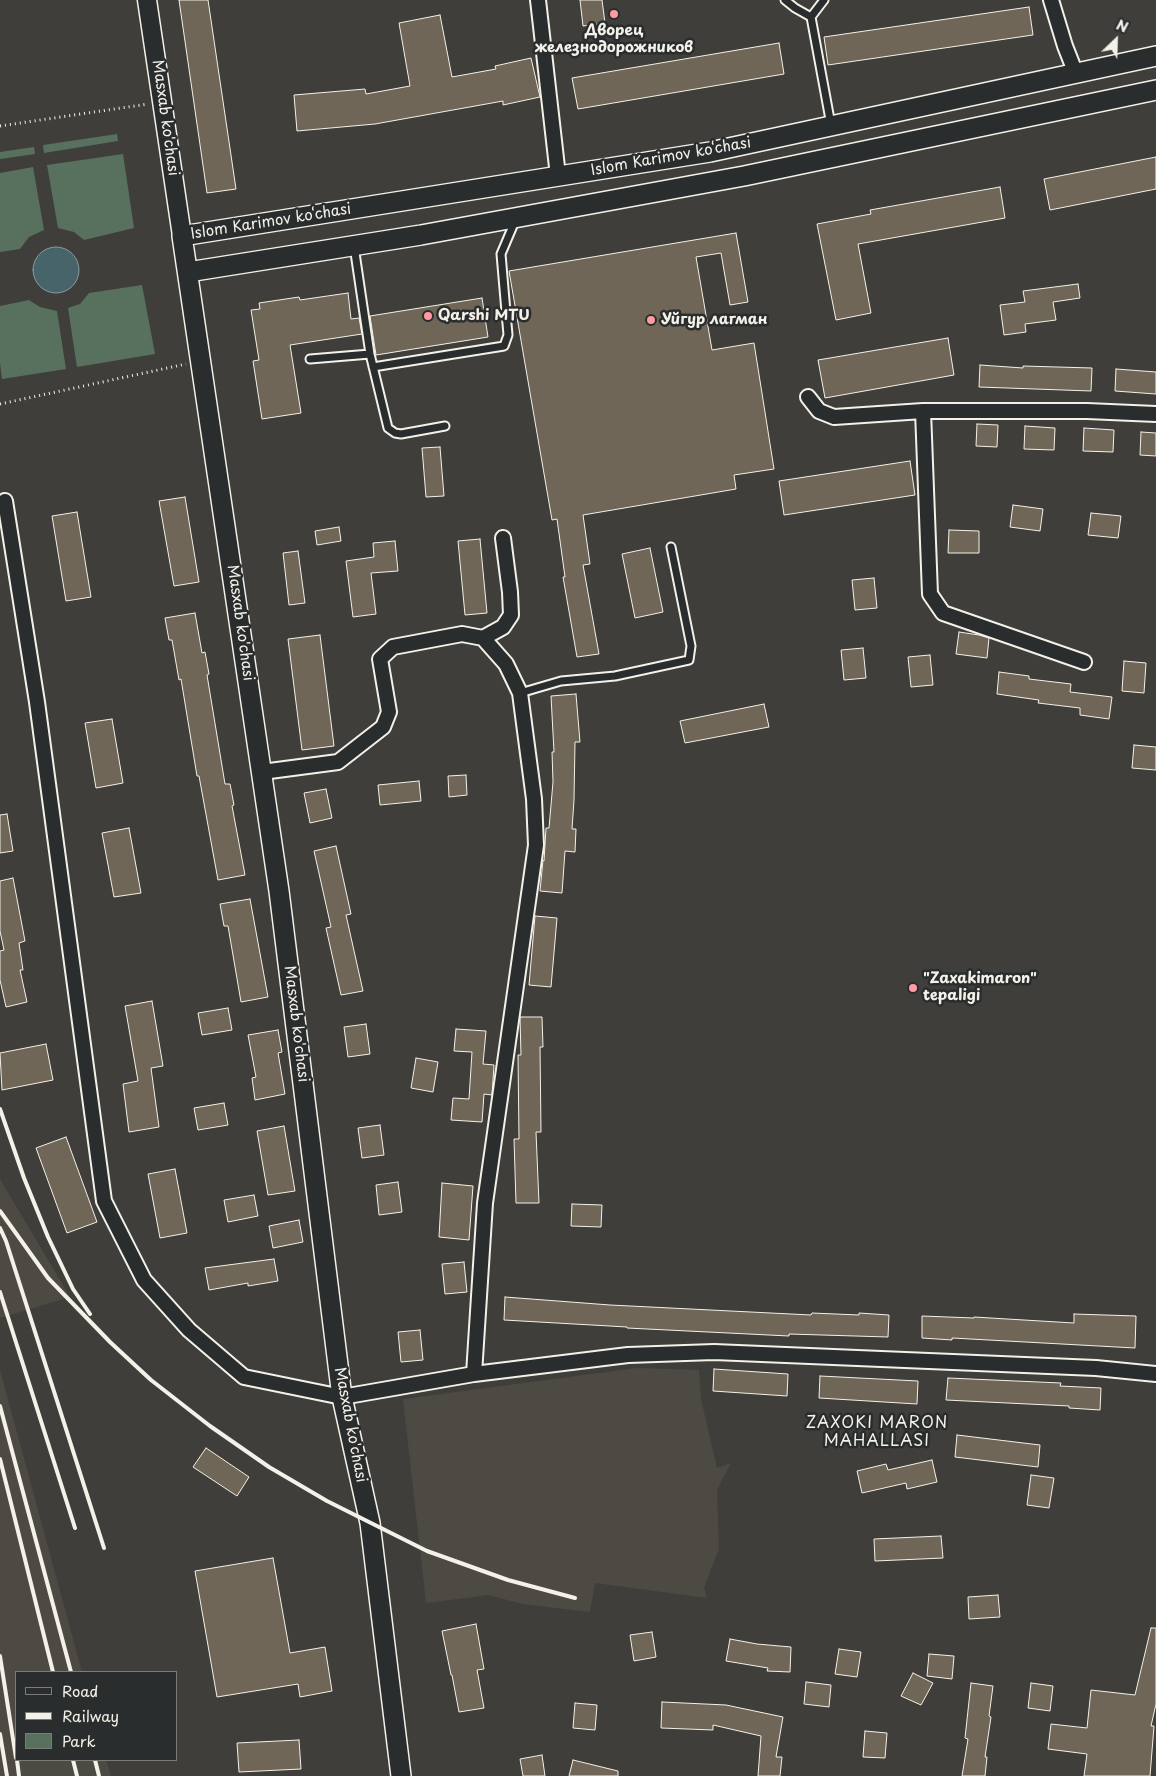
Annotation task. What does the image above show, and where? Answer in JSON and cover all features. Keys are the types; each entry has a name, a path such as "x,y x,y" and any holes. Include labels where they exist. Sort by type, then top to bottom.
{"main road":[{"name":"Islom Karimov ko‘chasi","path":"182,236 710,152 1156,56"},
{"name":"Islom Karimov ko‘chasi","path":"188,272 354,246 808,163 1156,90"},
{"name":"Masxab ko'chasi","path":"182,236 279,891 342,1397 370,1523 402,1776"}],"street":[{"name":"Masxab ko'chasi","path":"147,0 182,236"},
{"path":"538,0 558,176"},
{"path":"1051,0 1076,74"},
{"path":"808,397 818,411 834,417 923,412 1087,411 1156,414"},
{"path":"923,412 930,594 943,613 1084,662"},
{"path":"5,502 37,702 104,1201 144,1280 189,1330 244,1377 342,1397 474,1374 628,1355 714,1352 1096,1368 1156,1374"},
{"path":"483,638 503,627 511,615 503,538"},
{"path":"262,772 338,762 383,727 389,712 380,659 393,646 462,634 483,638 506,664 520,692 534,799 536,845 485,1203 474,1374"}],"lane":[{"path":"785,0 795,8 811,16"},
{"path":"824,0 811,16 832,126"},
{"path":"373,367 504,346 508,335 502,254 517,217"},
{"path":"354,246 370,354 388,428 395,434 401,434 445,426"},
{"path":"310,358 370,354"},
{"path":"520,692 561,681 615,676 689,660 691,646 671,547"}],"path":[{"path":"0,126 162,102"},
{"path":"0,404 202,361"}],"shaded area":[{"path":"0,1179 70,1297 0,1318"},
{"path":"637,1368 699,1370 701,1399 717,1468 731,1463 717,1490 719,1549 704,1588 707,1598 595,1583 590,1612 522,1604 489,1595 426,1603 403,1399"},
{"path":"0,1370 82,1671 15,1671 15,1761 106,1761 111,1776 0,1776"}],"green space":[{"path":"117,134 118,141 44,153 43,145"},
{"path":"34,147 35,154 0,159 0,152"},
{"path":"123,154 134,228 84,240 74,232 58,228 47,165"},
{"path":"33,167 44,230 29,237 20,249 0,252 0,173"},
{"path":"142,285 155,354 77,367 68,308 80,304 89,293"},
{"path":"29,300 40,307 57,311 66,369 2,379 0,363 0,306"}],"water":[{"path":"56,247 69,251 75,257 79,270 75,283 69,289 56,293 43,289 37,283 33,270 37,257 43,251"}],"building":[{"path":"179,0 208,0 236,189 207,193"},
{"path":"580,0 602,0 605,23 583,26"},
{"path":"1029,7 1033,35 828,65 824,37"},
{"path":"440,15 452,77 496,69 495,66 531,58 540,97 503,105 503,101 375,124 297,131 294,95 365,89 366,94 410,86 399,23"},
{"path":"779,43 784,74 578,109 572,78"},
{"path":"1156,157 1156,189 1050,210 1044,179"},
{"path":"1000,187 1005,218 858,244 871,313 836,320 817,224 871,214 870,210"},
{"path":"736,233 748,302 730,305 721,253 696,257 712,350 754,343 774,469 734,475 736,489 583,515 590,564 583,565 599,654 577,657 563,577 565,577 557,519 552,520 509,271"},
{"path":"1078,284 1080,298 1053,302 1056,320 1025,324 1026,332 1004,335 1000,305 1025,302 1023,291"},
{"path":"348,293 351,319 359,318 362,334 290,345 301,413 262,419 253,361 259,360 251,310 260,309 259,303 299,297 300,300"},
{"path":"482,298 488,337 376,355 370,316"},
{"path":"948,338 954,375 825,398 818,360"},
{"path":"980,365 1023,368 1023,366 1092,368 1091,391 979,387"},
{"path":"1116,369 1156,372 1156,394 1115,391"},
{"path":"977,424 998,425 997,447 976,446"},
{"path":"1025,426 1055,428 1054,450 1024,449"},
{"path":"1084,428 1114,430 1113,452 1083,451"},
{"path":"1141,432 1156,433 1156,456 1140,455"},
{"path":"440,447 444,496 426,497 422,448"},
{"path":"910,461 915,495 784,515 779,481"},
{"path":"185,497 199,582 174,586 159,501"},
{"path":"1013,505 1043,509 1040,531 1010,527"},
{"path":"77,512 91,597 66,601 52,516"},
{"path":"1091,513 1121,516 1118,538 1088,535"},
{"path":"339,527 341,541 317,545 315,531"},
{"path":"949,530 979,531 979,553 948,553"},
{"path":"480,539 487,613 465,615 458,541"},
{"path":"395,541 398,571 371,573 376,614 353,617 346,561 374,557 373,543"},
{"path":"650,548 663,612 635,618 622,554"},
{"path":"298,551 305,603 289,605 283,553"},
{"path":"874,578 877,608 855,610 852,580"},
{"path":"195,613 202,653 205,652 209,674 207,675 225,784 230,784 234,805 232,806 245,875 218,880 199,776 197,776 181,679 179,680 172,640 169,640 165,618"},
{"path":"959,632 989,638 987,658 956,654"},
{"path":"320,635 334,746 302,750 288,639"},
{"path":"863,648 866,678 844,680 841,650"},
{"path":"930,655 933,685 911,687 908,657"},
{"path":"1124,661 1146,663 1144,693 1122,691"},
{"path":"999,672 1029,676 1029,679 1071,684 1070,692 1112,697 1109,719 1080,715 1080,708 1038,703 1039,700 997,694"},
{"path":"576,694 580,742 575,742 572,829 576,829 575,852 565,851 562,893 540,891 546,828 549,828 553,782 552,752 554,752 551,696"},
{"path":"764,704 769,727 685,743 680,721"},
{"path":"112,719 123,783 96,788 85,723"},
{"path":"1134,745 1156,747 1156,770 1132,768"},
{"path":"466,775 467,795 449,797 448,776"},
{"path":"419,781 421,801 380,805 378,785"},
{"path":"326,789 332,818 310,823 304,793"},
{"path":"7,814 13,851 0,853 0,815"},
{"path":"129,828 141,893 114,897 102,833"},
{"path":"336,846 351,914 346,915 363,991 341,995 326,928 331,927 314,851"},
{"path":"13,878 25,941 19,943 23,970 20,970 27,1002 6,1007 0,980 0,951 4,950 0,931 0,881"},
{"path":"250,899 268,997 241,1002 228,926 224,926 220,904"},
{"path":"535,916 557,918 551,987 529,985"},
{"path":"152,1001 163,1066 151,1068 159,1127 129,1132 123,1084 138,1081 125,1006"},
{"path":"228,1008 232,1030 202,1035 198,1013"},
{"path":"520,1017 542,1017 543,1047 540,1047 541,1132 536,1132 539,1203 516,1203 514,1139 519,1139 518,1055 521,1055"},
{"path":"366,1024 370,1054 348,1057 344,1027"},
{"path":"456,1029 486,1031 483,1064 494,1065 492,1095 484,1094 482,1122 451,1120 453,1098 469,1099 472,1052 454,1051"},
{"path":"278,1030 282,1052 278,1053 285,1094 255,1100 252,1078 256,1077 248,1035"},
{"path":"46,1044 53,1080 2,1090 0,1053"},
{"path":"416,1058 438,1062 433,1092 411,1088"},
{"path":"224,1103 228,1125 198,1130 194,1108"},
{"path":"380,1125 384,1155 362,1158 358,1128"},
{"path":"284,1126 295,1191 268,1195 257,1131"},
{"path":"66,1137 97,1222 67,1233 36,1148"},
{"path":"175,1169 187,1233 160,1238 148,1174"},
{"path":"398,1182 402,1212 379,1215 376,1185"},
{"path":"442,1183 473,1186 469,1240 439,1237"},
{"path":"254,1195 258,1216 228,1222 224,1200"},
{"path":"572,1204 602,1205 601,1227 571,1226"},
{"path":"299,1220 303,1242 273,1248 269,1226"},
{"path":"274,1259 278,1281 248,1286 248,1283 209,1290 205,1268"},
{"path":"464,1262 467,1292 445,1294 442,1264"},
{"path":"505,1297 610,1305 811,1315 812,1313 859,1315 859,1313 889,1315 888,1337 789,1334 789,1336 504,1320"},
{"path":"1074,1314 1136,1316 1135,1348 922,1338 922,1316 1074,1323"},
{"path":"420,1330 423,1360 401,1362 398,1332"},
{"path":"714,1369 788,1374 787,1396 713,1391"},
{"path":"820,1376 918,1381 917,1404 819,1398"},
{"path":"948,1378 1061,1383 1060,1386 1101,1388 1100,1410 1069,1408 1069,1406 946,1400"},
{"path":"957,1435 1040,1445 1038,1467 955,1457"},
{"path":"206,1448 249,1477 237,1496 193,1467"},
{"path":"932,1460 937,1482 907,1489 906,1483 862,1493 857,1471 886,1464 888,1470"},
{"path":"1031,1475 1054,1478 1049,1508 1027,1505"},
{"path":"941,1536 943,1558 875,1561 874,1539"},
{"path":"273,1558 290,1653 325,1647 332,1691 300,1697 298,1684 217,1697 195,1571"},
{"path":"998,1595 1000,1617 969,1619 968,1597"},
{"path":"476,1624 484,1669 477,1670 484,1708 459,1712 442,1631"},
{"path":"1151,1628 1156,1628 1156,1704 1151,1726 1154,1726 1150,1776 1084,1776 1087,1754 1048,1749 1051,1724 1087,1728 1091,1690 1135,1695"},
{"path":"652,1632 656,1657 634,1661 630,1635"},
{"path":"730,1639 791,1647 790,1672 767,1671 768,1668 726,1661"},
{"path":"839,1649 861,1652 857,1677 835,1674"},
{"path":"929,1654 954,1656 952,1679 927,1676"},
{"path":"913,1673 933,1683 921,1705 901,1696"},
{"path":"806,1682 831,1685 829,1707 804,1704"},
{"path":"971,1683 993,1686 985,1757 987,1757 985,1776 962,1776 968,1739 965,1738"},
{"path":"1031,1683 1053,1686 1050,1711 1028,1708"},
{"path":"662,1702 726,1705 783,1717 776,1757 782,1757 780,1776 758,1776 761,1736 713,1725 713,1730 661,1728"},
{"path":"575,1703 597,1705 595,1730 573,1728"},
{"path":"865,1731 887,1733 885,1758 863,1757"},
{"path":"299,1740 301,1769 239,1772 237,1743"},
{"path":"542,1755 545,1776 523,1776 520,1759"},
{"path":"573,1760 618,1771 618,1776 569,1776"}],"railway":[{"path":"0,1109 24,1178 48,1237 73,1289 90,1314"},
{"path":"0,1211 48,1278 110,1342 151,1380 210,1426 269,1467 327,1501 427,1551 508,1580 575,1598"},
{"path":"0,1228 6,1241 104,1548"},
{"path":"0,1292 75,1528"},
{"path":"0,1406 71,1671"},
{"path":"0,1459 53,1671"},
{"path":"0,1656 15,1752"},
{"path":"0,1734 7,1776"},
{"path":"17,1761 19,1776"},
{"path":"73,1761 77,1776"},
{"path":"95,1761 99,1776"}],"place":[{"name":"Дворец железнодорожников","path":"614,14"},
{"name":"Qarshi MTU","path":"428,316"},
{"name":"Уйгур лагман","path":"651,320"},
{"name":"\"Zaxakimaron\" tepaligi","path":"913,988"}],"district":[{"name":"ZAXOKI MARON MAHALLASI","path":"877,1433"}]}
